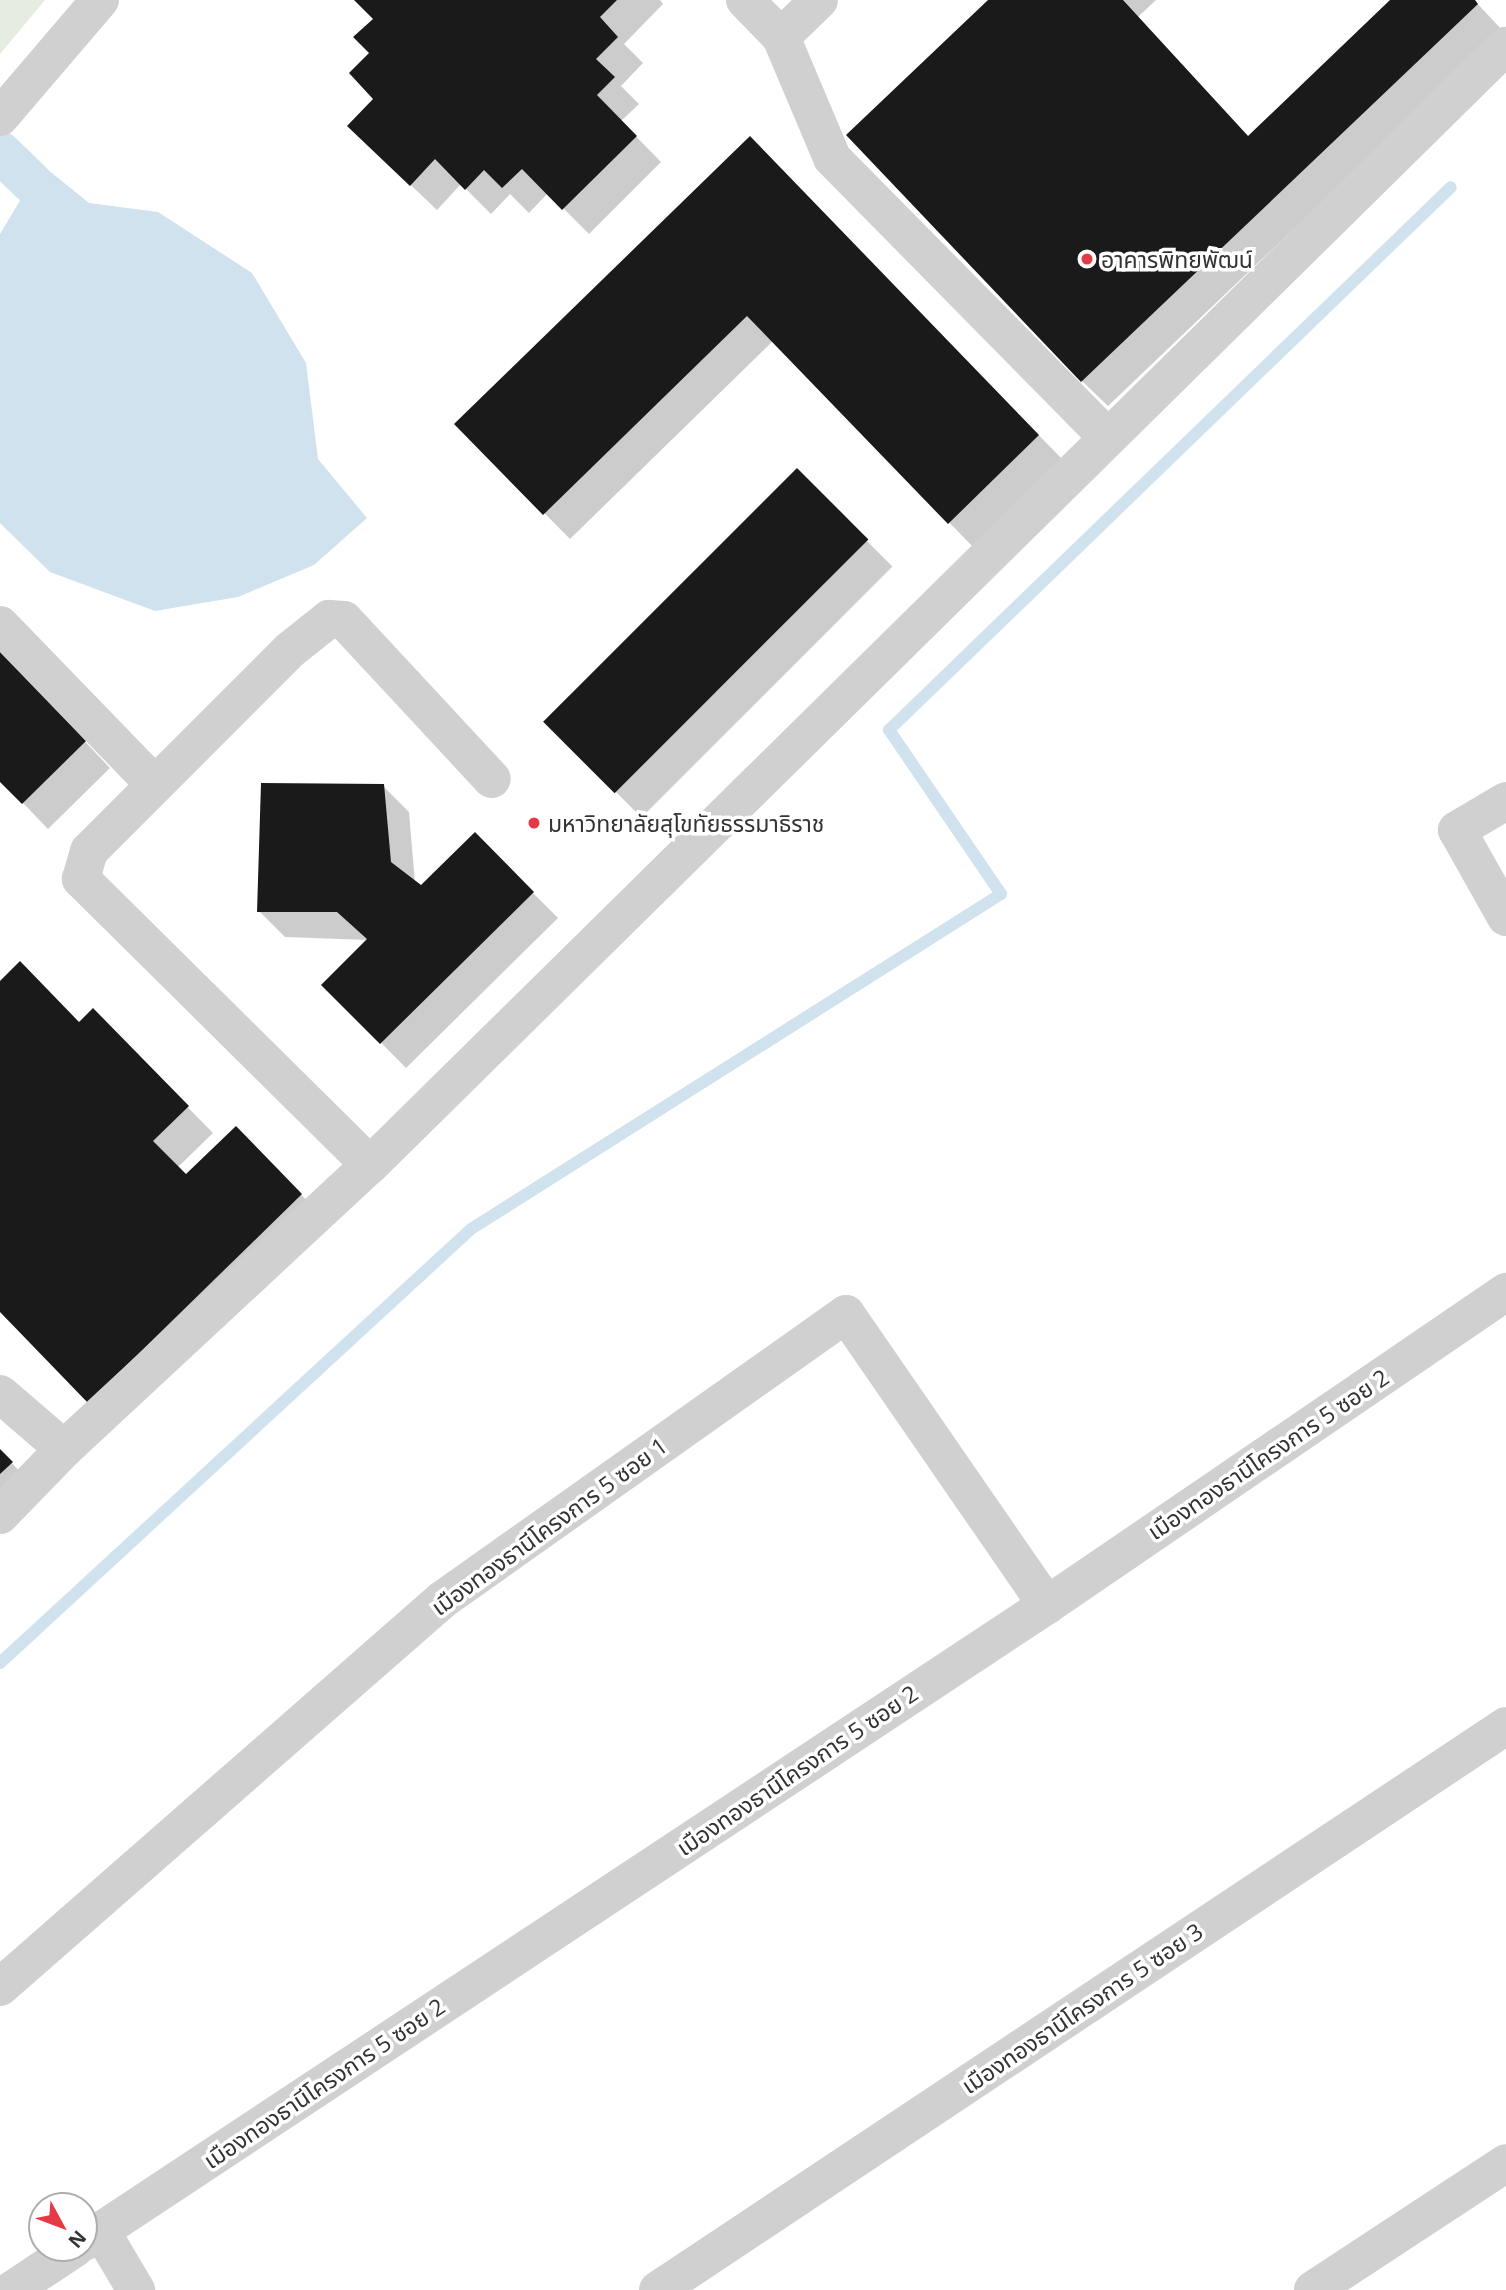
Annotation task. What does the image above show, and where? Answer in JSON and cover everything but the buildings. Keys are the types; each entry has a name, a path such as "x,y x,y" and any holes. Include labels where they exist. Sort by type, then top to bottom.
{"street":[{"path":"11,105 100,0"},
{"path":"745,0 781,37 832,158 1107,437"},
{"path":"781,37 819,0"},
{"path":"0,1515 64,1449 370,1165 1506,46"},
{"path":"370,1165 81,879 89,851 153,783 290,650 329,618 344,620 492,779"},
{"path":"0,625 153,783"},
{"path":"1506,801 1457,830 1506,917"},
{"name":"เมืองทองธานีโครงการ 5 ซอย 2","path":"98,2233 1047,1605 1506,1292"},
{"name":"เมืองทองธานีโครงการ 5 ซอย 1","path":"0,1987 442,1601 846,1314 1047,1605"},
{"path":"0,1394 64,1449"},
{"name":"เมืองทองธานีโครงการ 5 ซอย 3","path":"658,2290 1506,1726"},
{"path":"1313,2290 1506,2163"},
{"path":"98,2251 136,2290"},
{"name":"เมืองทองธานีโครงการ 5 ซอย 2","path":"12,2283 49,2262"}],"shaded area":[{"path":"0,0 45,0 0,54"}],"water":[{"path":"47,169 89,203 158,212 252,273 306,363 318,459 367,518 314,565 238,597 155,611 50,572 0,523 0,234 31,182"}],"waterway":[{"path":"0,152 31,182"},
{"path":"0,1663 471,1229 1001,894 889,730 1451,187"}],"place":[{"name":"อาคารพิทยพัฒน์","path":"1087,259"},
{"name":"มหาวิทยาลัยสุโขทัยธรรมาธิราช","path":"534,823"}]}
